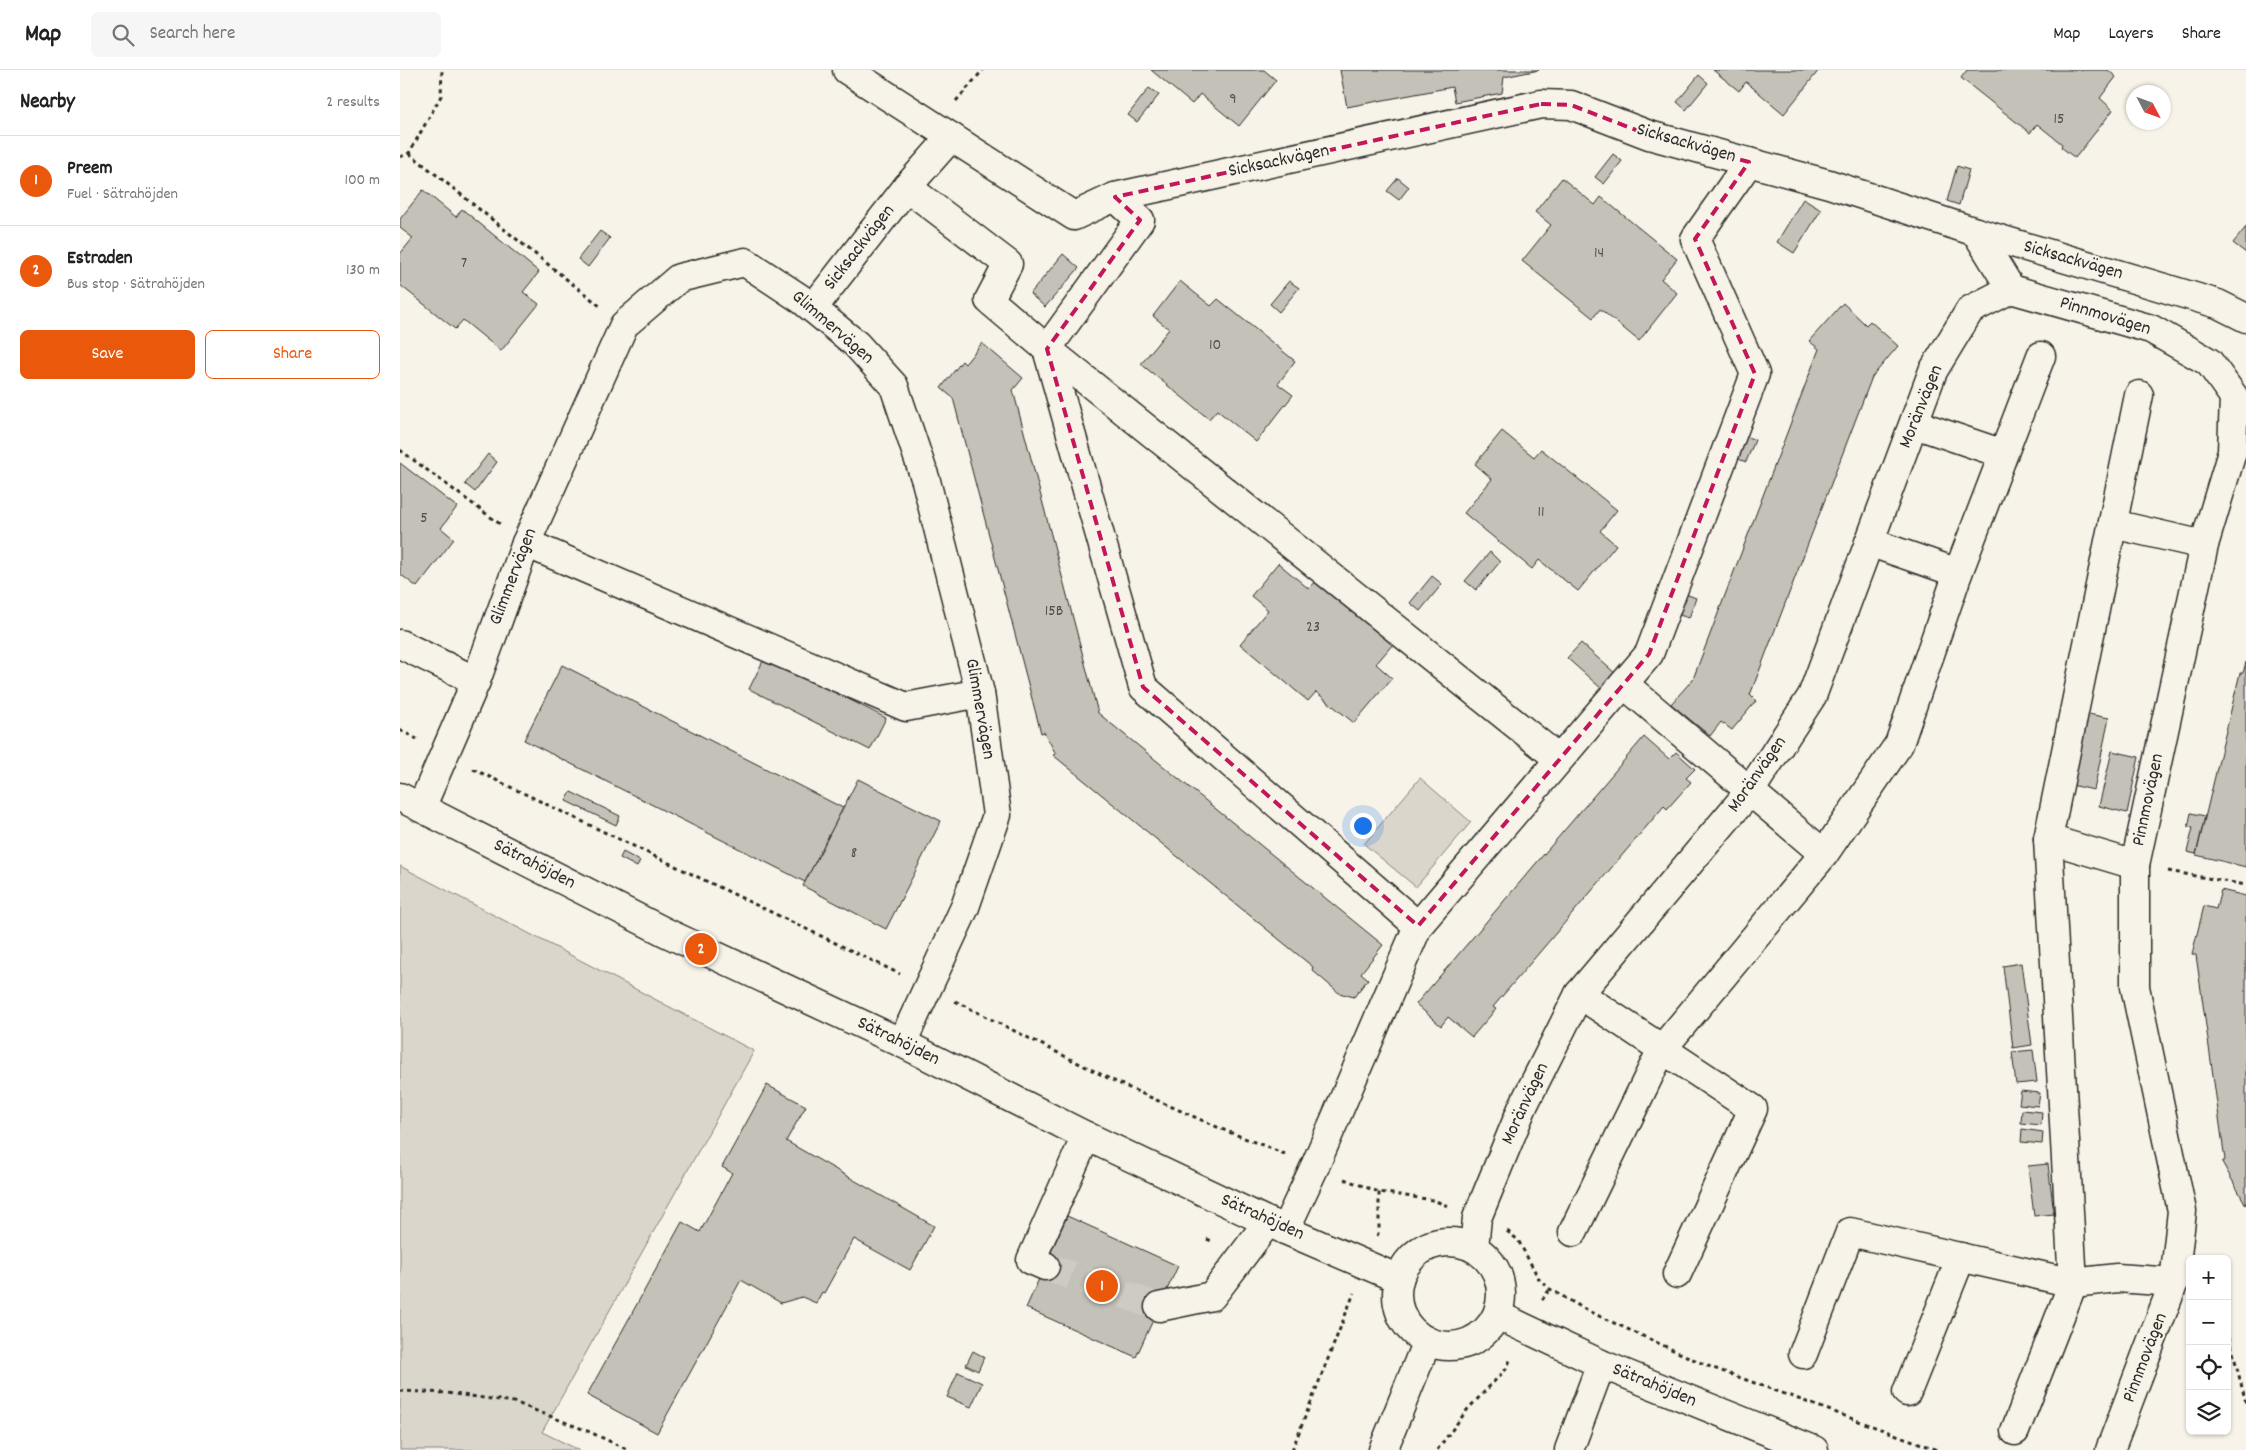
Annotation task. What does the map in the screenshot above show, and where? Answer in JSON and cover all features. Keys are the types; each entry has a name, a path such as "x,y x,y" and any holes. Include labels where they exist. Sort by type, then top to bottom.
{"street":[{"name":"Sicksackvägen","path":"847,70 1074,216 1115,197 1541,104 1571,106 1649,134 1829,184 1976,232 2218,304 2246,318"},
{"name":"Sicksackvägen","path":"813,308 907,187 943,132"},
{"path":"1159,1307 1212,1296 1277,1226 1315,1166 1418,926 1649,654 1755,374 1695,239 1748,162"},
{"name":"Sicksackvägen","path":"907,187 1008,264 989,300 1047,349"},
{"path":"1047,349 1140,220 1115,197"},
{"path":"1976,232 2011,289"},
{"name":"Glimmervägen","path":"410,802 444,755 476,681 526,543 624,325 678,278 746,262 813,308 856,344 894,386 926,481 980,693 997,815 965,907 902,1043"},
{"name":"Pinnmovägen","path":"2011,289 2152,329 2209,362 2236,381 2232,452 2204,545 2135,865 2135,987 2182,1211 2174,1282 2110,1450"},
{"name":"Moränvägen","path":"1474,1247 1477,1218 1523,1106 1579,994 1750,792 1812,696 1934,371 1970,310 2011,289"},
{"path":"1047,349 1559,759"},
{"path":"1047,349 1143,687 1418,926"},
{"path":"1573,1232 1662,1049 1824,854 1899,744 1958,573 2041,356"},
{"path":"2015,1431 2073,1283 2048,839 2139,395"},
{"path":"1915,424 2003,454"},
{"path":"2113,524 2204,545"},
{"path":"1869,542 1958,573"},
{"path":"526,543 906,707 980,693"},
{"path":"400,644 476,681"},
{"path":"1624,684 1824,854"},
{"name":"Sätrahöjden","path":"410,802 664,932 902,1043 1086,1136 1277,1226 1399,1279"},
{"path":"2048,839 2135,865"},
{"path":"1579,994 1752,1109 1677,1274"},
{"path":"1045,1266 1031,1260 1086,1136"},
{"path":"1803,1354 1850,1232 2073,1283 2117,1278 2174,1282"},
{"path":"1444,1242 1460,1242 1474,1247 1491,1263 1501,1284 1501,1300 1509,1320 1488,1329 1475,1339 1460,1345 1443,1346 1427,1341 1415,1333 1405,1322 1399,1308 1397,1293 1399,1279 1405,1265 1429,1245 1444,1242"},
{"path":"1906,1392 1961,1257"},
{"name":"Sätrahöjden","path":"1509,1320 1755,1439 1814,1450"},
{"path":"1383,1450 1427,1341"},
{"path":"1569,1450 1601,1364"}],"path":[{"path":"400,158 409,153 441,96 442,70"},
{"path":"943,132 983,70"},
{"path":"409,153 624,325"},
{"path":"400,450 526,543"},
{"path":"400,730 444,755 928,988 1118,1083 1224,1130 1379,1192 1433,1200 1506,1230 1518,1240 1539,1279 1550,1289 1588,1311 1708,1366 1938,1450"},
{"path":"2135,865 2246,885"},
{"path":"1437,1450 1467,1410 1507,1368 1509,1320 1550,1289"},
{"path":"1292,1450 1351,1301"},
{"path":"2231,1345 2246,1403"},
{"path":"400,1391 447,1393 514,1402 590,1432 628,1450"}],"highlighted area":[{"path":"1541,104 1571,105 1649,135 1749,162 1695,239 1755,374 1649,654 1418,926 1143,687 1047,349 1140,220 1115,197"}],"shaded area":[{"path":"1420,778 1471,822 1416,887 1364,844"},
{"path":"400,866 754,1051 542,1432 579,1450 400,1450"}],"building":[{"path":"1151,70 1264,70 1276,80 1239,126 1200,94 1192,104"},
{"path":"1340,70 1539,70 1504,77 1502,93 1455,102 1452,87 1347,107"},
{"path":"1713,70 1819,70 1784,114 1746,82 1739,91"},
{"path":"1967,70 2108,70 2116,77 2100,98 2113,110 2075,158 2061,147 2062,144 2037,124 2030,133 1961,78"},
{"path":"1699,75 1708,83 1686,110 1677,102"},
{"path":"1149,88 1159,95 1137,122 1128,115"},
{"path":"1613,154 1622,161 1604,184 1595,177"},
{"path":"1957,166 1969,170 1959,205 1947,201"},
{"path":"1398,178 1409,187 1399,200 1387,191"},
{"path":"1562,178 1595,205 1601,197 1677,259 1661,279 1677,293 1639,341 1600,309 1593,318 1522,261 1551,225 1535,212"},
{"path":"423,190 456,217 462,209 539,272 523,292 539,304 501,351 463,320 455,329 400,285 400,254 413,238 400,228 400,219"},
{"path":"1803,199 1821,210 1794,253 1777,242"},
{"path":"2246,227 2246,253 2233,243"},
{"path":"600,231 610,238 588,267 578,259"},
{"path":"1063,254 1079,268 1045,307 1030,294"},
{"path":"1180,281 1211,306 1218,299 1295,361 1278,384 1293,395 1256,442 1217,410 1209,419 1141,364 1169,329 1153,316"},
{"path":"1289,281 1299,288 1279,312 1270,304"},
{"path":"1843,303 1866,325 1870,321 1898,346 1872,377 1750,695 1756,701 1732,730 1721,722 1710,736 1671,704 1693,679 1819,349 1809,341"},
{"path":"982,343 1023,378 1013,390 1098,713 1383,945 1361,973 1368,979 1354,997 1339,993 1312,970 1313,967 1053,755 1056,754 1044,732 1041,733 953,398 941,388 962,361 965,364"},
{"path":"1502,431 1534,457 1541,449 1617,510 1600,531 1616,545 1578,591 1539,560 1532,569 1464,513 1492,479 1475,464"},
{"path":"1743,435 1755,440 1746,462 1736,458"},
{"path":"488,454 497,462 475,492 465,484"},
{"path":"400,463 457,507 441,528 454,539 417,587 400,574"},
{"path":"1490,552 1500,562 1476,590 1465,581"},
{"path":"1278,563 1309,589 1316,581 1393,644 1376,664 1392,678 1354,723 1316,692 1308,701 1240,644 1268,610 1251,596"},
{"path":"1432,576 1442,584 1420,611 1410,603"},
{"path":"1683,593 1696,598 1689,618 1676,614"},
{"path":"1581,643 1617,675 1603,690 1567,658"},
{"path":"765,657 886,718 870,750 749,689"},
{"path":"2246,662 2246,867 2196,855 2240,673 2243,673"},
{"path":"562,665 843,808 805,882 524,740"},
{"path":"2083,713 2109,718 2094,790 2067,784"},
{"path":"1644,737 1669,759 1676,752 1695,769 1686,778 1691,782 1667,809 1664,806 1493,1007 1496,1009 1472,1037 1448,1017 1441,1026 1416,1004"},
{"path":"2112,751 2139,757 2127,813 2099,806"},
{"path":"858,779 941,821 886,929 803,886"},
{"path":"571,792 620,816 616,825 566,801"},
{"path":"2191,813 2205,816 2196,854 2187,852 2193,828 2188,827"},
{"path":"623,852 640,861 637,867 620,858"},
{"path":"2221,890 2246,896 2246,1205 2222,1162 2225,1160 2196,955 2192,954 2204,906 2216,909"},
{"path":"2021,963 2032,1045 2013,1048 2003,966"},
{"path":"2033,1050 2037,1082 2016,1084 2012,1052"},
{"path":"767,1085 806,1106 786,1141 934,1226 910,1270 854,1239 824,1293 822,1292 816,1303 802,1297 781,1303 741,1280 657,1433 587,1395 682,1222 700,1232 732,1173 722,1167"},
{"path":"2021,1091 2040,1093 2038,1106 2019,1104"},
{"path":"2022,1110 2042,1112 2041,1125 2021,1123"},
{"path":"2022,1129 2043,1132 2042,1144 2021,1142"},
{"path":"2048,1164 2054,1214 2034,1216 2028,1166"},
{"path":"1067,1216 1178,1266 1136,1357 1026,1308"},
{"path":"973,1351 984,1357 978,1371 966,1365"},
{"path":"958,1372 982,1383 971,1407 947,1397"}],"tunnel":[{"path":"1045,1266 1159,1307"}],"place":[{"name":"Estraden","path":"701,949"},
{"name":"Preem","path":"1102,1286"}]}
